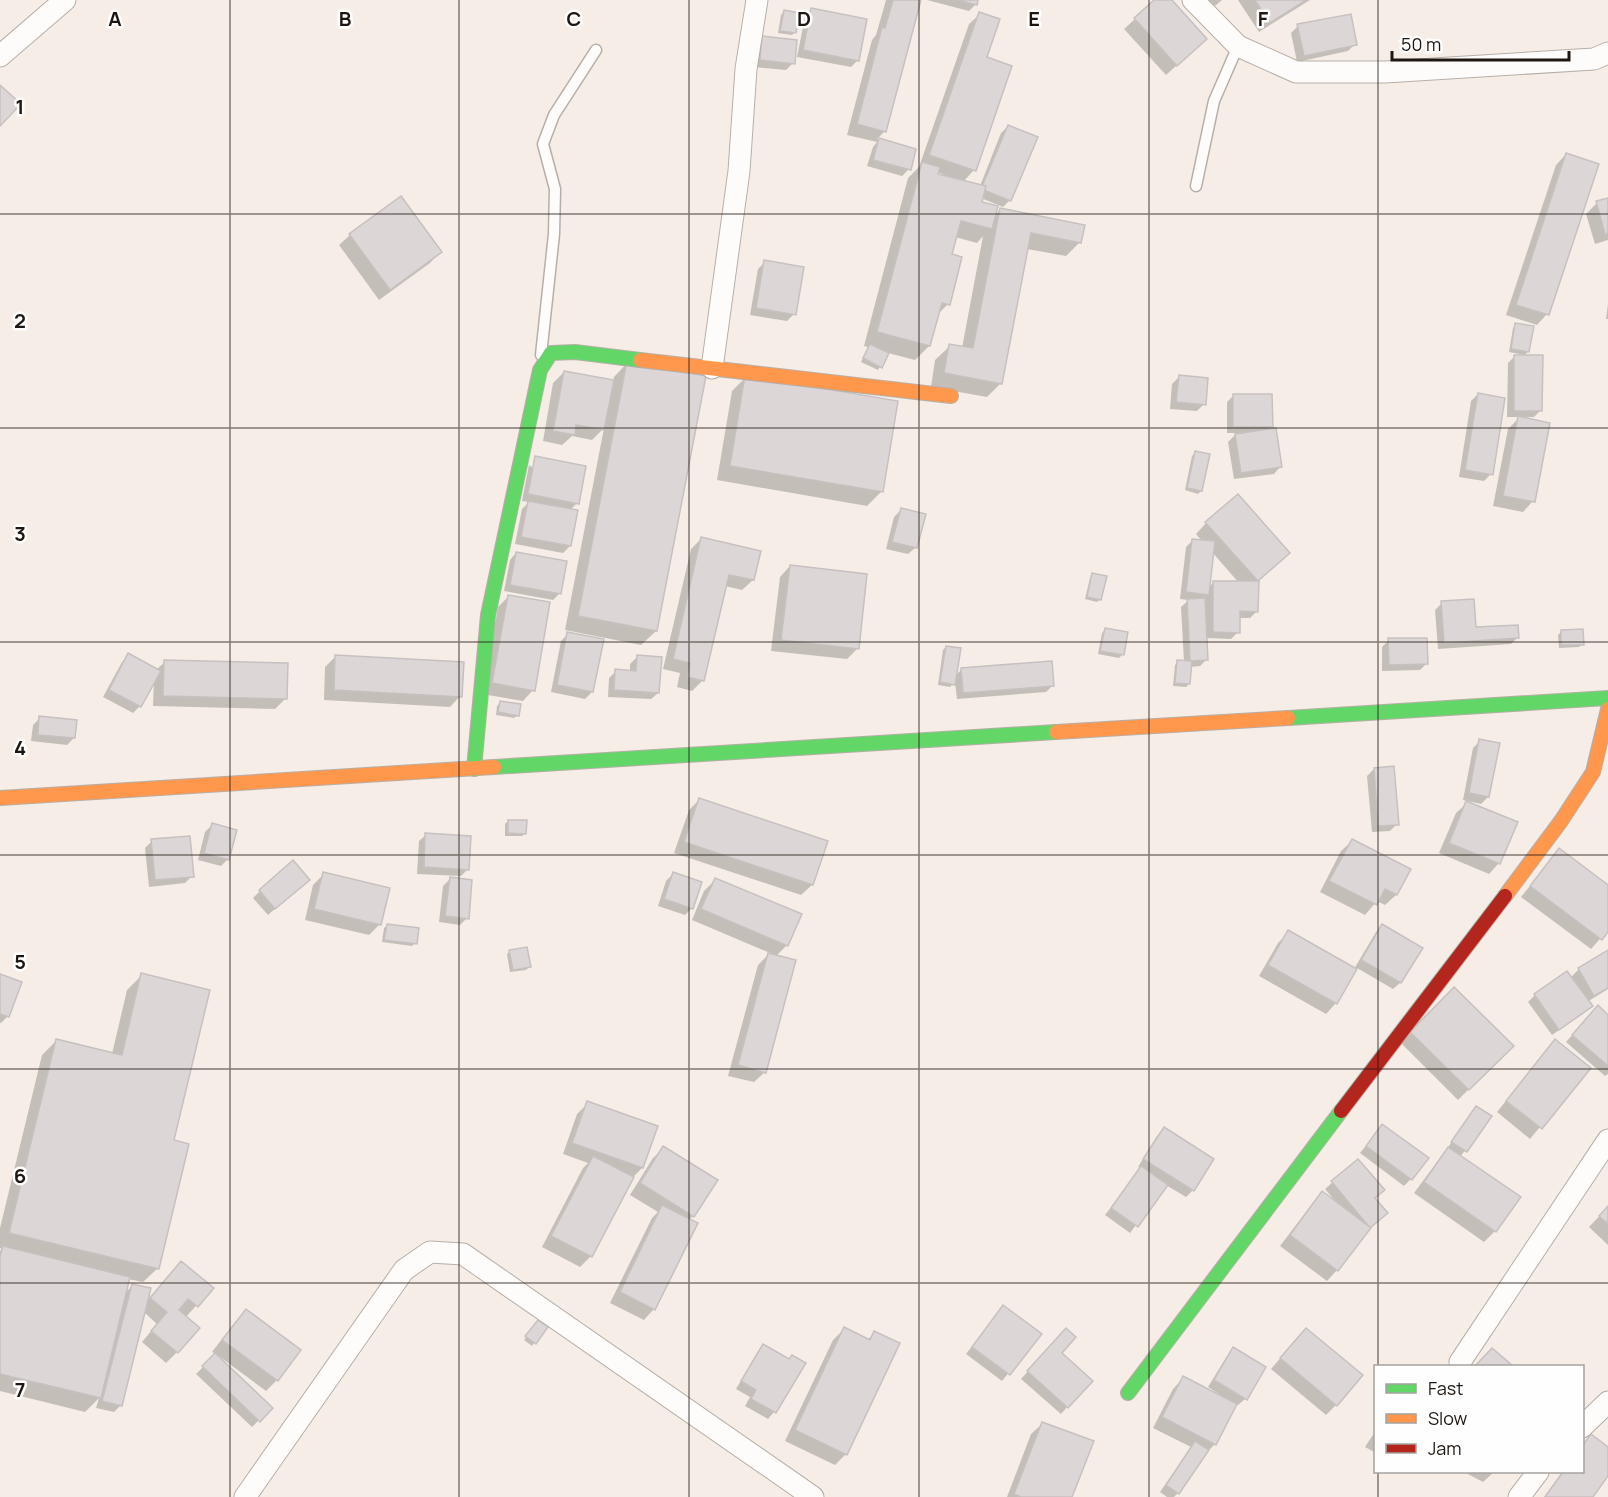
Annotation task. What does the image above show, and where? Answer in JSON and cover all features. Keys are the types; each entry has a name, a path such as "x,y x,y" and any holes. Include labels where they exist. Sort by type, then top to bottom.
{"street":[{"path":"0,56 65,0"},
{"path":"712,368 739,171 746,69 757,0"},
{"path":"1192,0 1238,46 1296,72 1385,72 1594,59 1608,53"},
{"path":"474,769 488,615 540,370 551,353 575,351 951,396"},
{"path":"0,798 1608,698"},
{"path":"1128,1393 1561,821 1593,772 1608,709"},
{"path":"1460,1362 1608,1140"},
{"path":"245,1497 404,1270 430,1252 463,1254 813,1497"},
{"path":"1584,1425 1608,1402"},
{"path":"1519,1497 1537,1473"}],"lane":[{"path":"1196,186 1214,102 1238,46"},
{"path":"540,370 554,234 555,189 543,144 554,115 596,50"}],"building":[{"path":"893,0 921,0 886,132 857,124 882,27 885,28"},
{"path":"957,0 978,0 977,5"},
{"path":"1154,0 1172,0 1207,39 1177,66 1134,18"},
{"path":"1255,0 1306,0 1270,23"},
{"path":"811,8 867,19 859,61 803,50"},
{"path":"784,10 800,13 796,33 780,31"},
{"path":"979,12 1000,19 987,57 1012,66 976,171 929,155"},
{"path":"1351,14 1357,45 1304,56 1297,24"},
{"path":"762,36 797,40 795,64 760,60"},
{"path":"0,85 21,104 0,126"},
{"path":"1008,125 1038,137 1011,201 981,189"},
{"path":"879,138 916,149 911,170 873,160"},
{"path":"1566,153 1599,164 1549,315 1516,305"},
{"path":"922,162 940,167 938,174 986,186 982,202 998,206 992,229 961,221 952,254 962,257 950,305 942,303 930,346 877,332"},
{"path":"401,196 442,252 390,290 349,234"},
{"path":"1608,198 1608,234 1605,234 1596,201"},
{"path":"1000,208 1085,225 1081,243 1031,233 1002,384 944,373 949,344 973,348"},
{"path":"764,260 804,267 796,315 756,308"},
{"path":"1515,323 1534,326 1529,352 1511,349"},
{"path":"870,344 889,353 882,368 863,358"},
{"path":"1514,355 1543,355 1542,411 1514,411"},
{"path":"627,361 706,376 657,631 578,616"},
{"path":"564,371 614,380 604,430 576,425 575,435 553,431"},
{"path":"745,375 898,401 883,492 730,466"},
{"path":"1179,375 1208,378 1206,405 1176,402"},
{"path":"1478,393 1505,398 1493,475 1465,470"},
{"path":"1233,394 1272,394 1273,427 1233,427"},
{"path":"1518,416 1550,423 1535,502 1503,496"},
{"path":"1276,428 1282,467 1241,473 1235,434"},
{"path":"1195,451 1210,454 1202,491 1187,488"},
{"path":"535,456 586,466 579,504 528,494"},
{"path":"1238,494 1290,553 1258,581 1205,522"},
{"path":"528,501 578,510 571,546 521,537"},
{"path":"901,508 926,514 917,548 892,542"},
{"path":"701,537 761,551 754,580 729,575 704,681 687,677 690,663 673,659"},
{"path":"1192,539 1215,541 1209,595 1186,592"},
{"path":"516,552 567,561 561,594 510,585"},
{"path":"790,565 867,574 859,649 781,640"},
{"path":"1092,573 1107,576 1101,600 1087,597"},
{"path":"1213,581 1259,581 1258,612 1240,611 1240,633 1213,632"},
{"path":"508,595 550,602 535,691 492,683"},
{"path":"1205,598 1208,660 1190,661 1187,599"},
{"path":"1474,599 1476,627 1518,625 1519,638 1444,643 1441,601"},
{"path":"1105,628 1128,632 1124,655 1100,651"},
{"path":"1583,629 1584,645 1561,645 1561,630"},
{"path":"567,632 604,639 593,692 557,685"},
{"path":"1388,638 1427,638 1428,664 1389,665"},
{"path":"946,646 961,648 955,685 940,682"},
{"path":"128,653 161,671 141,707 109,690"},
{"path":"335,655 464,662 462,697 334,690"},
{"path":"637,655 662,657 659,693 614,690 615,669 636,671"},
{"path":"164,660 288,663 287,699 163,696"},
{"path":"1177,660 1192,661 1190,684 1175,683"},
{"path":"1052,661 1054,686 963,693 961,668"},
{"path":"500,701 521,704 519,716 498,712"},
{"path":"39,716 77,720 75,738 38,735"},
{"path":"1479,739 1500,743 1489,797 1469,793"},
{"path":"1394,766 1399,825 1378,826 1374,768"},
{"path":"699,798 828,841 813,885 684,842"},
{"path":"1466,801 1518,822 1500,864 1449,843"},
{"path":"508,820 527,820 526,834 508,833"},
{"path":"212,823 237,830 229,860 204,853"},
{"path":"425,833 471,836 469,870 424,867"},
{"path":"190,836 194,877 155,880 151,839"},
{"path":"1352,839 1411,869 1397,895 1385,889 1377,905 1329,881"},
{"path":"1559,848 1608,885 1608,932 1602,940 1530,886"},
{"path":"293,860 310,880 275,909 259,890"},
{"path":"323,872 390,888 381,925 314,909"},
{"path":"673,872 702,882 693,909 664,899"},
{"path":"450,877 472,880 469,919 445,916"},
{"path":"715,878 802,914 788,946 701,909"},
{"path":"387,924 419,928 417,944 384,940"},
{"path":"1382,924 1423,948 1401,983 1361,960"},
{"path":"1288,930 1357,969 1337,1004 1268,965"},
{"path":"527,947 531,967 513,970 509,950"},
{"path":"1608,950 1608,988 1594,996 1578,968"},
{"path":"768,953 796,960 766,1073 738,1065"},
{"path":"1567,971 1593,1006 1559,1030 1534,994"},
{"path":"141,973 210,990 174,1140 189,1144 159,1269 9,1233 56,1039 122,1055"},
{"path":"0,974 22,982 9,1017 0,1014"},
{"path":"1454,987 1514,1046 1469,1090 1410,1032"},
{"path":"1598,1005 1608,1015 1608,1066 1572,1035"},
{"path":"1555,1039 1591,1068 1542,1129 1506,1101"},
{"path":"587,1101 658,1126 643,1168 572,1143"},
{"path":"1476,1106 1492,1116 1467,1152 1451,1142"},
{"path":"1382,1124 1429,1158 1412,1180 1366,1146"},
{"path":"1164,1127 1214,1159 1194,1191 1143,1159"},
{"path":"663,1146 718,1180 694,1217 640,1183"},
{"path":"1448,1147 1521,1197 1496,1232 1424,1182"},
{"path":"593,1156 634,1177 592,1257 551,1236"},
{"path":"1358,1159 1385,1190 1375,1198 1388,1213 1370,1228 1331,1181"},
{"path":"1141,1166 1168,1185 1138,1227 1111,1208"},
{"path":"1322,1191 1371,1228 1338,1271 1290,1235"},
{"path":"662,1205 698,1223 655,1310 620,1292"},
{"path":"1608,1206 1608,1224 1599,1216"},
{"path":"3,1246 130,1277 101,1398 0,1374 0,1256"},
{"path":"181,1261 214,1288 198,1307 188,1299 179,1310 200,1328 178,1353 151,1331 167,1312 150,1298"},
{"path":"132,1284 151,1288 122,1406 102,1401"},
{"path":"1003,1305 1042,1334 1010,1375 972,1347"},
{"path":"246,1309 301,1350 278,1381 222,1340"},
{"path":"538,1320 548,1327 536,1344 525,1336"},
{"path":"844,1327 870,1340 874,1331 900,1343 847,1455 795,1430"},
{"path":"1066,1328 1076,1337 1062,1353 1093,1381 1068,1408 1027,1371"},
{"path":"1306,1328 1363,1375 1337,1406 1280,1358"},
{"path":"763,1344 789,1359 792,1355 806,1363 776,1413 751,1399 756,1390 741,1381"},
{"path":"1233,1347 1266,1367 1247,1400 1214,1380"},
{"path":"1492,1348 1512,1365 1476,1365"},
{"path":"215,1353 273,1408 260,1422 202,1366"},
{"path":"1183,1376 1237,1404 1216,1445 1162,1417"},
{"path":"1042,1422 1094,1441 1072,1497 1021,1497 1014,1494"},
{"path":"1591,1434 1608,1447 1608,1476 1593,1497 1545,1497 1562,1473 1584,1473 1584,1443"},
{"path":"1195,1441 1209,1450 1179,1494 1166,1485"}],"traffic: fast":[{"path":"474,769 488,615 540,370 551,353 575,352 640,360"},
{"path":"1288,718 1608,698"},
{"path":"494,767 1056,732"},
{"path":"1128,1393 1341,1111"}],"traffic: slow":[{"path":"640,360 951,396"},
{"path":"1505,896 1561,821 1593,772 1608,709"},
{"path":"1056,732 1288,718"},
{"path":"0,798 494,767"}],"traffic: jam":[{"path":"1341,1111 1505,896"}]}
